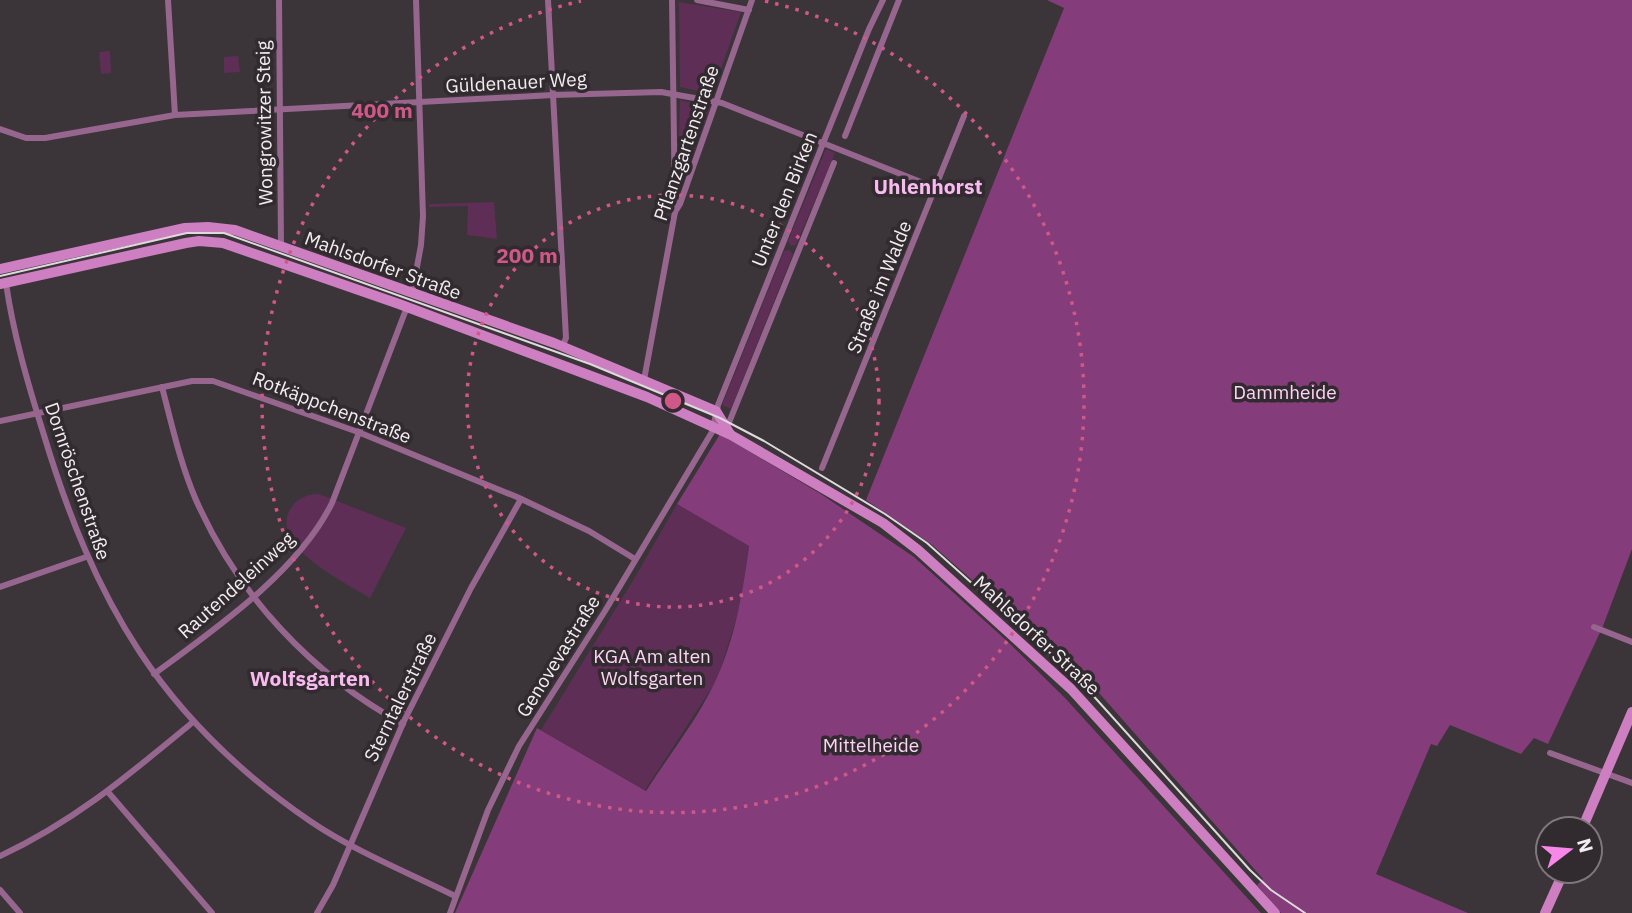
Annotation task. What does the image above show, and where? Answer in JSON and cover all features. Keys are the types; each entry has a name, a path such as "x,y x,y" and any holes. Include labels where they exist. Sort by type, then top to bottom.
{"main road":[{"name":"Mahlsdorfer Straße","path":"2,269 197,227 235,230 562,347 644,380 716,411 728,432"},
{"name":"Mahlsdorfer Straße","path":"3,284 199,241 233,245 603,379 728,432 883,523 918,550 1087,705 1275,913"},
{"path":"276,260 281,246"},
{"path":"2,269 3,284"},
{"path":"407,307 412,294"},
{"path":"1588,815 1632,712"},
{"path":"1545,913 1557,885"}],"street":[{"path":"168,0 175,115"},
{"name":"Wongrowitzer Steig","path":"279,0 281,246"},
{"path":"412,294 423,216 416,0"},
{"path":"548,0 565,338 562,347"},
{"path":"672,0 675,212"},
{"path":"697,0 749,10"},
{"name":"Pflanzgartenstraße","path":"644,380 675,212 752,0"},
{"name":"Unter den Birken","path":"713,426 716,411 883,0"},
{"name":"Unter den Birken","path":"845,136 899,0"},
{"name":"Güldenauer Weg","path":"0,129 26,138 45,138 175,115 553,95 673,93 717,102 936,188"},
{"name":"Straße im Walde","path":"822,468 964,116"},
{"name":"Unter den Birken","path":"728,432 834,163"},
{"name":"Dornröschenstraße","path":"3,284 37,414 86,556 116,615 154,674 193,722 238,766 276,797 350,844 455,896"},
{"name":"Rautendeleinweg","path":"154,674 253,596 303,549 319,527 332,503 407,307"},
{"name":"Rotkäppchenstraße","path":"0,421 204,379 358,432 521,499 589,531 635,559"},
{"path":"162,387 176,443 197,500 220,546 253,596 285,634 322,669 360,698 403,724"},
{"name":"Genovevastraße","path":"450,913 488,810 519,746 605,611 712,432 713,426"},
{"name":"Sterntalerstraße","path":"317,913 333,885 403,724 471,588 521,499"},
{"path":"0,587 86,556"},
{"path":"1594,628 1632,642"},
{"path":"0,856 39,836 108,792 193,722"},
{"path":"1550,753 1632,783"},
{"path":"108,792 212,913"},
{"path":"0,890 20,913"}],"green space":[{"name":"Dammheide","path":"1047,0 1632,0 1632,549 1603,626 1548,744 1534,738 1521,754 1450,725 1437,746 1431,744 1376,874 1468,913 1281,913 1257,885 1263,879 1092,685 931,544 866,500 1064,8"},
{"path":"679,2 741,12 712,94 680,87"},
{"path":"110,51 111,73 101,74 99,52"},
{"path":"238,56 240,72 224,73 224,57"},
{"path":"680,100 710,108 682,184 678,183"},
{"path":"826,149 835,153 796,245 791,246 788,241"},
{"path":"494,202 497,239 467,235 468,206 429,207 429,204"},
{"path":"789,250 793,254 731,409 722,405 784,251"},
{"name":"Mittelheide","path":"720,434 821,494 914,557 1065,698 1261,913 455,913 537,728 646,791 708,696 722,666 733,632 749,546 677,504"},
{"path":"319,494 406,528 370,598 312,561 299,549 290,535 286,522 291,508 303,497"},
{"name":"KGA Am alten Wolfsgarten","path":"677,504 749,546 741,604 717,680 645,790 541,730"}],"tram line":[{"path":"0,276 187,233 224,233 590,364 720,418 764,441 885,514 927,543 1059,661 1250,870 1271,890 1305,913"}],"district":[{"name":"Uhlenhorst","path":"928,187"},
{"name":"Wolfsgarten","path":"310,679"}]}
